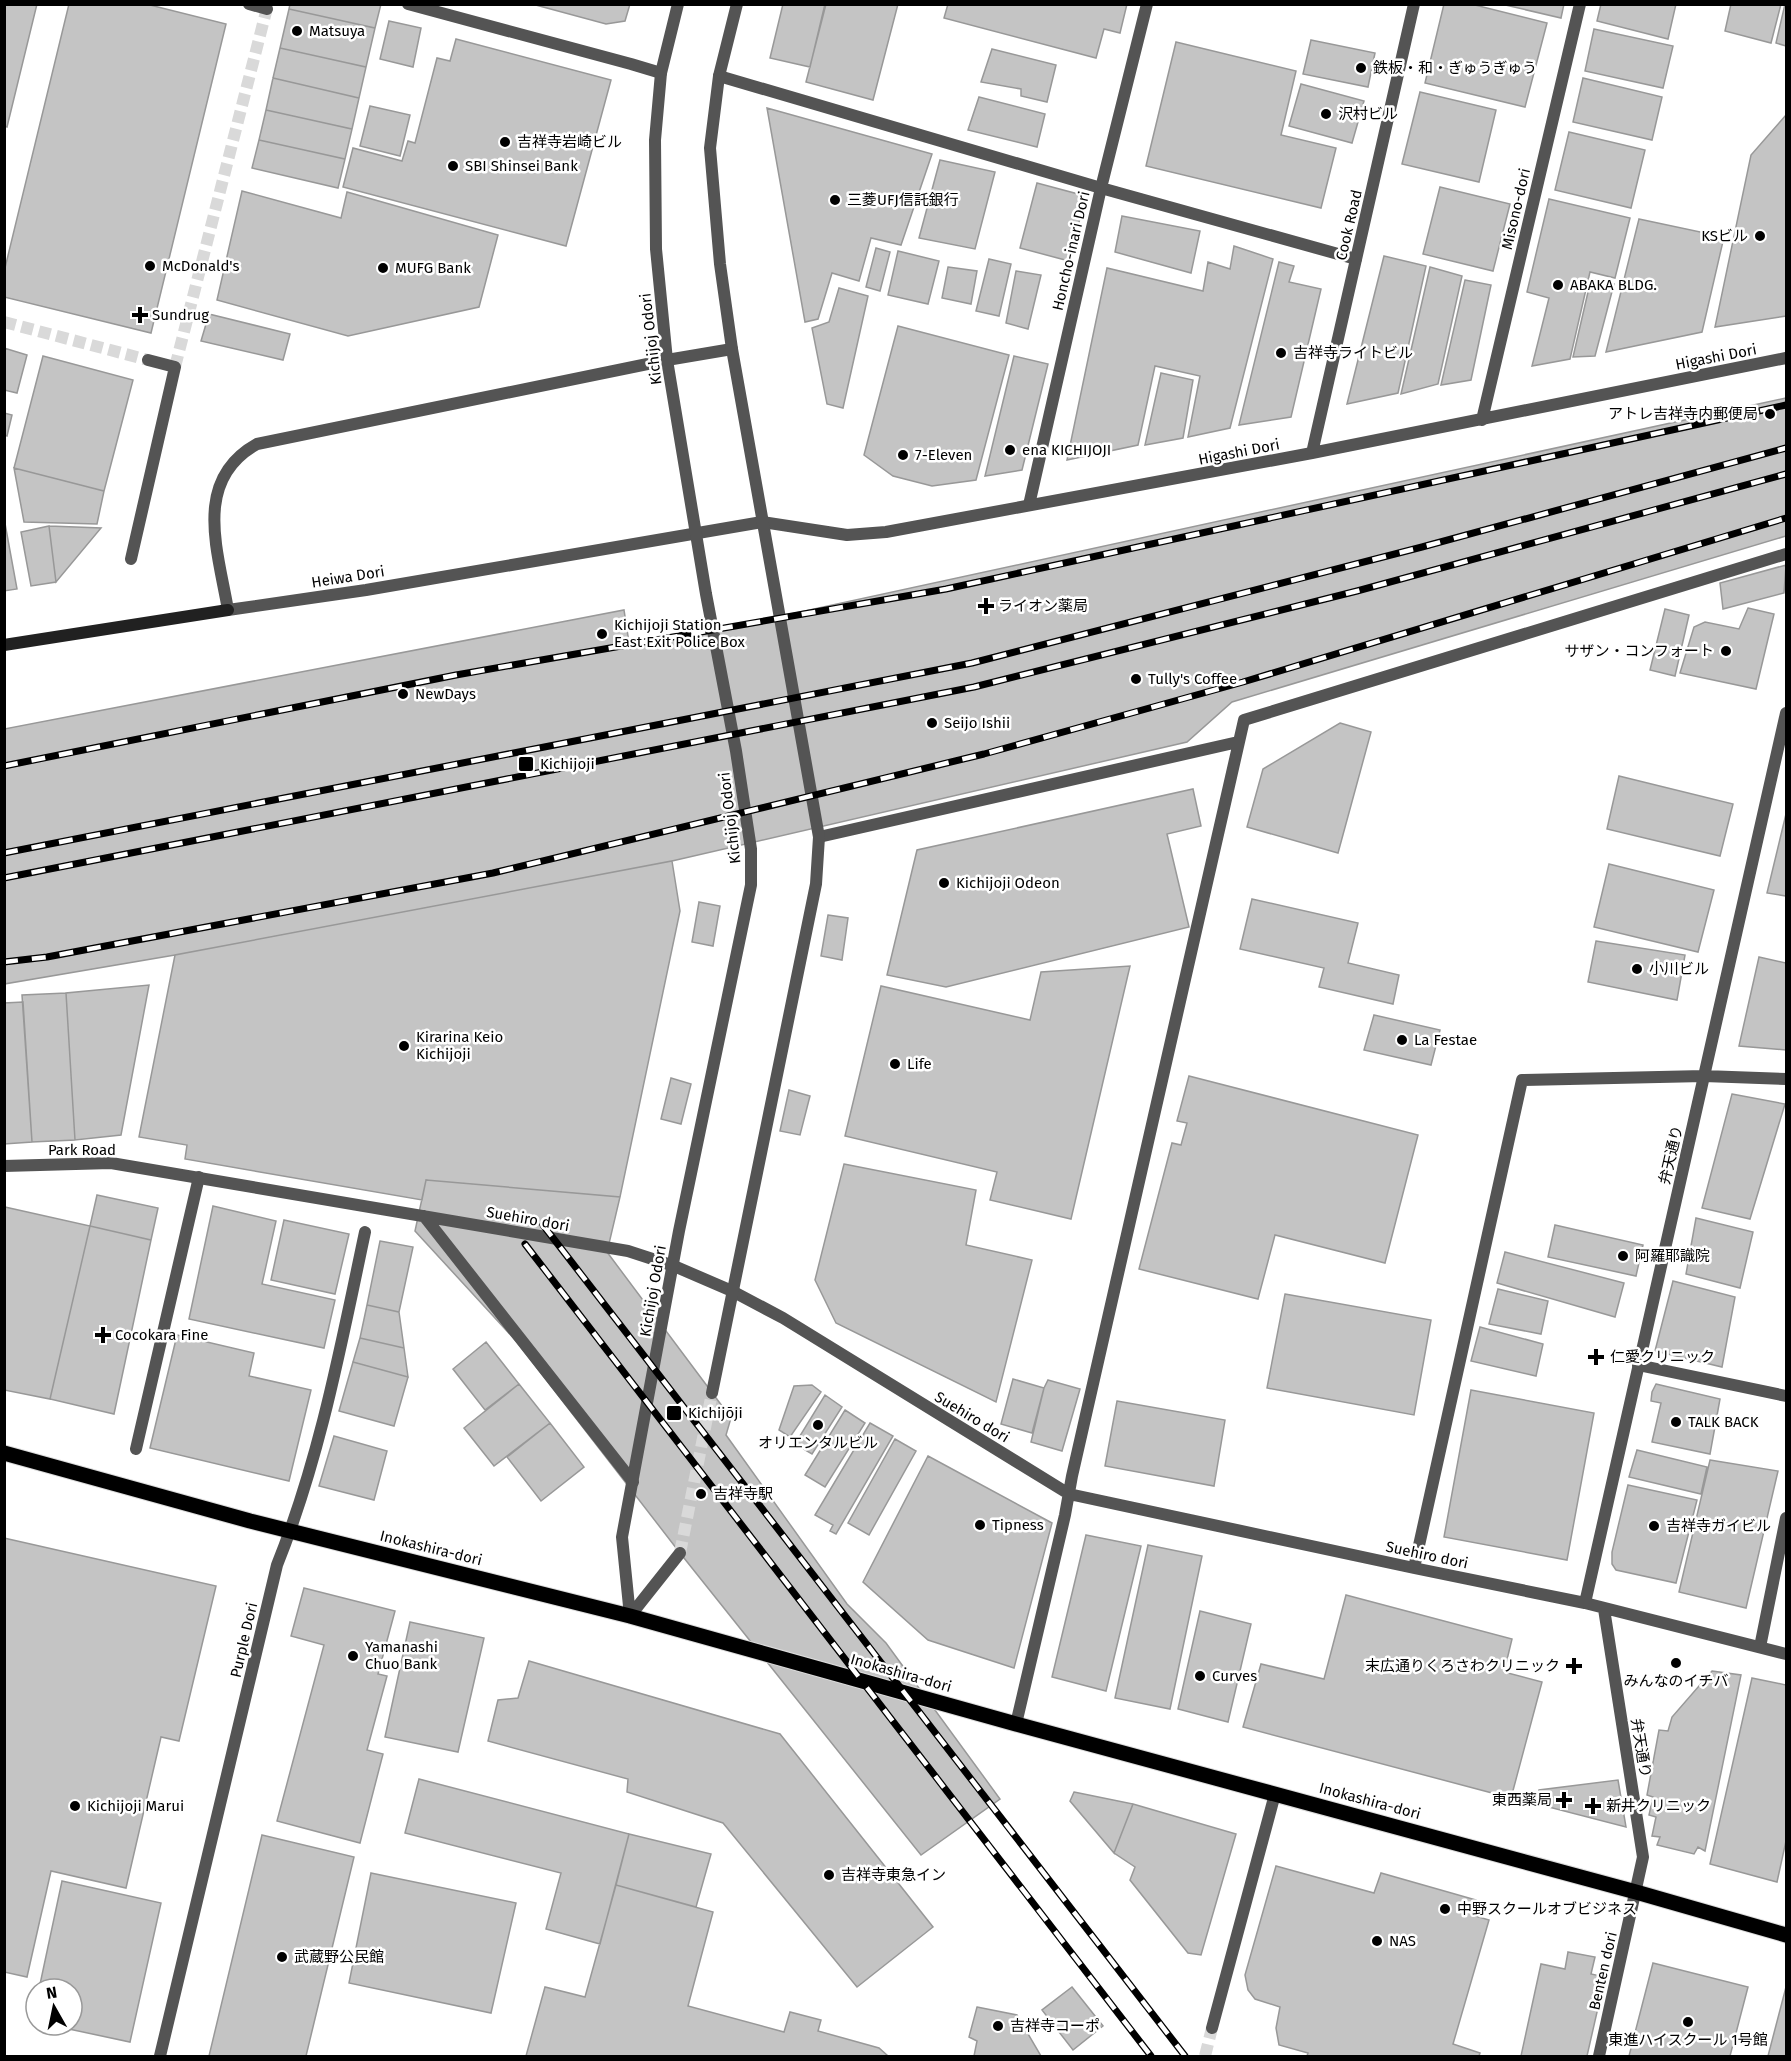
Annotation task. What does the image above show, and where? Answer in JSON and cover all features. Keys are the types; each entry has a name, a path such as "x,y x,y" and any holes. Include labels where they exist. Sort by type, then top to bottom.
{"main road":[{"name":"Heiwa Dori","path":"4,645 228,610"},
{"name":"Inokashira-dori","path":"4,1453 291,1531 630,1616 1786,1935"}],"street":[{"path":"249,4 267,9"},
{"path":"408,4 661,74"},
{"name":"Kichijoj Odori","path":"630,1616 622,1536 751,885 751,849 736,751 695,532 667,360 656,249 655,140 661,74 678,4"},
{"path":"712,1393 816,884 819,837 732,349 720,264 710,148 719,76 737,4"},
{"name":"Honcho-inari Dori","path":"1029,505 1101,188 1147,4"},
{"name":"Cook Road","path":"1312,453 1414,4"},
{"name":"Misono-dori","path":"1482,420 1580,4"},
{"path":"719,76 1101,188 1356,259"},
{"path":"228,610 216,532 214,500 228,468 236,458 257,444 667,360 732,349"},
{"name":"Higashi Dori","path":"695,532 762,522 847,536 886,532 1312,453 1786,358"},
{"path":"131,559 174,367 148,360"},
{"name":"Heiwa Dori","path":"228,610 377,589 695,532"},
{"path":"1016,1724 1244,720 1786,554"},
{"name":"弁天通り","path":"1585,1603 1786,713"},
{"path":"819,837 1238,742"},
{"path":"1414,1568 1522,1080 1704,1076 1786,1078"},
{"name":"Park Road","path":"4,1166 111,1162 159,1170"},
{"name":"Suehiro dori","path":"159,1170 628,1251 674,1266 732,1291 783,1318 1069,1494 1585,1603 1786,1654"},
{"path":"136,1449 199,1177"},
{"path":"424,1216 633,1482"},
{"name":"Purple Dori","path":"160,2056 277,1566 304,1492 336,1367 365,1232"},
{"path":"1638,1365 1786,1396"},
{"path":"1760,1647 1786,1518"},
{"path":"630,1616 680,1553"},
{"name":"弁天通り","path":"1604,1609 1643,1857 1636,1892"},
{"path":"1212,2028 1275,1794"},
{"name":"Benten dori","path":"1599,2056 1636,1892"}],"building":[{"path":"4,4 37,4 7,127 4,126"},
{"path":"69,4 146,4 226,24 151,333 4,297 4,272"},
{"path":"290,4 381,4 375,28 289,9"},
{"path":"532,4 630,4 625,21 606,24"},
{"path":"783,4 825,4 810,67 770,58"},
{"path":"826,4 898,4 873,100 806,82"},
{"path":"948,4 1127,4 1120,33 1104,29 1096,58 944,18"},
{"path":"1444,4 1471,4 1547,23 1525,107 1425,83"},
{"path":"1501,4 1564,4 1561,18"},
{"path":"1601,4 1676,4 1668,39 1597,21"},
{"path":"1731,4 1781,4 1771,43 1725,31"},
{"path":"1786,4 1786,46 1776,43"},
{"path":"289,9 375,28 366,67 280,48"},
{"path":"389,21 421,28 413,67 380,59"},
{"path":"1594,29 1673,46 1663,88 1585,71"},
{"name":"吉祥寺岩崎ビル","path":"456,39 611,80 566,246 343,187 353,148 402,161 408,141 415,143 437,58 450,61"},
{"path":"1311,40 1375,53 1368,87 1303,74"},
{"path":"1176,42 1296,71 1281,135 1336,148 1321,208 1146,166"},
{"path":"280,48 366,67 359,98 273,78"},
{"path":"992,49 1056,65 1047,102 1021,96 1021,89 981,82"},
{"path":"273,78 359,98 352,129 266,110"},
{"path":"1583,78 1662,97 1652,140 1573,122"},
{"name":"沢村ビル","path":"1301,84 1364,101 1352,143 1289,126"},
{"path":"1420,92 1496,110 1479,182 1402,164"},
{"path":"979,97 1045,114 1037,147 968,130"},
{"path":"370,106 410,115 400,156 360,146"},
{"path":"767,108 932,154 901,245 871,238 859,281 832,273 818,319 805,322"},
{"path":"266,110 352,129 345,159 259,140"},
{"name":"KSビル","path":"1786,115 1786,316 1715,327 1751,155"},
{"path":"1569,132 1645,150 1631,208 1555,190"},
{"path":"259,140 345,159 338,188 252,168"},
{"path":"940,160 995,172 975,249 919,238"},
{"path":"1037,183 1078,194 1084,203 1069,261 1020,248"},
{"path":"1440,187 1510,204 1493,271 1423,254"},
{"path":"242,191 341,218 347,192 498,235 479,307 348,336 217,300"},
{"name":"ABAKA BLDG.","path":"1549,199 1630,218 1615,278 1590,272 1570,359 1532,366 1549,298 1527,292"},
{"path":"1122,216 1200,231 1191,273 1115,252"},
{"path":"1639,219 1724,237 1702,332 1606,352"},
{"path":"1234,246 1273,259 1230,428 1188,437 1200,376 1155,366 1138,445 1067,460 1107,268 1203,291 1208,262 1230,269"},
{"path":"876,248 890,252 880,291 866,287"},
{"path":"898,251 939,261 928,304 888,295"},
{"path":"1384,256 1426,266 1398,393 1347,404"},
{"path":"989,259 1011,264 999,316 976,311"},
{"name":"吉祥寺ライトビル","path":"1279,262 1294,266 1289,282 1321,289 1291,417 1239,425"},
{"path":"948,267 977,271 971,304 942,298"},
{"path":"1430,267 1462,276 1438,384 1401,394"},
{"path":"1016,271 1041,275 1028,329 1006,323"},
{"path":"1591,279 1614,284 1595,356 1573,357"},
{"path":"1465,280 1491,285 1471,380 1441,385"},
{"path":"839,288 868,296 843,408 827,404 812,328 829,322"},
{"path":"209,314 290,334 283,360 201,341"},
{"path":"898,326 1009,355 976,480 932,486 893,476 864,455"},
{"path":"4,348 27,355 17,393 4,390"},
{"path":"43,356 133,380 104,491 14,468"},
{"path":"1014,356 1048,364 1022,470 985,476"},
{"path":"1161,373 1193,380 1183,438 1145,445"},
{"path":"1786,398 1786,536 1232,702 1187,742 672,861 175,955 4,984 4,729 624,610 630,649"},
{"path":"4,413 12,415 7,436 4,435"},
{"path":"14,468 104,491 97,524 24,522"},
{"path":"4,518 17,589 4,591"},
{"path":"49,526 101,528 56,582"},
{"path":"49,526 56,582 31,586 21,532"},
{"path":"1786,565 1784,593 1723,609 1720,583"},
{"name":"サザン・コンフォート","path":"1748,608 1774,614 1756,689 1680,673 1694,627 1705,622 1739,629"},
{"path":"1665,609 1689,615 1675,676 1650,670"},
{"path":"1340,723 1371,732 1338,853 1247,827 1263,769"},
{"path":"1619,776 1733,804 1720,856 1607,829"},
{"path":"1193,789 1201,826 1167,834 1189,927 946,987 887,975 917,850"},
{"path":"1786,814 1786,896 1767,893"},
{"name":"Kirarina Keio Kichijoji","path":"672,861 680,911 620,1197 426,1180 422,1200 185,1159 187,1145 139,1137 175,955"},
{"path":"1609,864 1714,890 1698,952 1594,927"},
{"path":"1252,899 1358,923 1348,963 1399,975 1393,1004 1319,987 1324,968 1240,949"},
{"path":"699,902 720,906 713,946 692,942"},
{"path":"828,915 848,918 842,960 821,956"},
{"name":"小川ビル","path":"1596,941 1685,955 1677,1000 1588,982"},
{"path":"1759,957 1786,963 1786,1050 1739,1046"},
{"path":"1130,966 1071,1219 990,1200 997,1172 845,1136 881,986 1030,1020 1041,972"},
{"path":"149,985 121,1135 75,1140 66,993"},
{"path":"66,993 75,1140 32,1142 22,995"},
{"path":"23,1002 32,1142 4,1144 4,1003"},
{"name":"La Festae","path":"1374,1015 1440,1030 1431,1065 1364,1050"},
{"path":"1189,1076 1418,1135 1385,1263 1275,1235 1258,1299 1139,1269 1172,1143 1181,1145 1187,1123 1177,1121"},
{"path":"671,1078 691,1084 681,1124 661,1119"},
{"path":"789,1090 810,1096 800,1135 780,1131"},
{"path":"1732,1094 1785,1104 1750,1219 1702,1208"},
{"path":"844,1164 976,1190 966,1245 1032,1260 996,1402 836,1323 815,1280"},
{"name":"吉祥寺駅","path":"426,1180 620,1197 607,1252 731,1418 726,1435 847,1604 886,1643 1000,1799 921,1855 680,1553 517,1342 415,1231"},
{"path":"97,1195 158,1208 151,1240 90,1226"},
{"path":"213,1206 276,1221 262,1284 335,1300 324,1348 189,1319"},
{"path":"5,1207 90,1226 50,1399 4,1390"},
{"path":"1696,1218 1753,1232 1740,1288 1686,1274"},
{"path":"284,1220 349,1234 335,1294 271,1280"},
{"path":"1555,1225 1643,1245 1636,1276 1548,1257"},
{"path":"90,1226 151,1240 114,1414 50,1399"},
{"path":"380,1241 413,1247 399,1312 367,1305"},
{"path":"1505,1252 1624,1283 1615,1317 1497,1283"},
{"path":"1673,1281 1735,1297 1722,1367 1655,1351"},
{"path":"1498,1289 1548,1301 1541,1334 1489,1324"},
{"path":"1285,1294 1431,1320 1414,1415 1267,1388"},
{"path":"367,1305 399,1312 404,1348 360,1338"},
{"path":"1480,1327 1543,1344 1536,1376 1471,1361"},
{"path":"177,1335 254,1353 249,1376 311,1390 289,1481 150,1448"},
{"path":"360,1338 404,1348 408,1377 353,1362"},
{"path":"486,1342 519,1384 485,1410 453,1369"},
{"path":"353,1362 408,1377 394,1426 339,1411"},
{"path":"1013,1379 1044,1388 1032,1433 1001,1424"},
{"path":"1048,1380 1080,1389 1062,1451 1031,1442"},
{"path":"519,1384 550,1423 494,1466 464,1428"},
{"path":"1656,1384 1720,1399 1710,1454 1652,1442 1661,1403 1651,1401"},
{"path":"812,1385 821,1392 790,1437 779,1430 794,1386"},
{"path":"1471,1390 1594,1413 1567,1560 1444,1537"},
{"name":"オリエンタルビル","path":"825,1395 842,1407 812,1454 795,1444"},
{"path":"1117,1401 1225,1420 1214,1486 1105,1466"},
{"path":"845,1410 865,1423 825,1487 805,1475"},
{"path":"550,1423 584,1467 541,1501 507,1457"},
{"path":"870,1423 893,1436 836,1534 830,1531 833,1525 815,1515"},
{"path":"334,1436 387,1451 374,1500 319,1486"},
{"path":"895,1439 916,1451 869,1535 848,1523"},
{"path":"1637,1450 1707,1467 1701,1494 1629,1477"},
{"path":"928,1456 1052,1523 1014,1668 928,1640 863,1582"},
{"path":"1710,1460 1778,1471 1746,1608 1679,1592"},
{"name":"吉祥寺ガイビル","path":"1628,1485 1697,1500 1676,1583 1616,1570 1612,1564 1612,1552"},
{"path":"1086,1535 1141,1546 1106,1691 1052,1677"},
{"name":"Kichijoji Marui","path":"4,1538 216,1586 179,1741 161,1737 126,1888 51,1871 27,1977 4,1972"},
{"path":"1148,1545 1202,1556 1170,1709 1115,1698"},
{"path":"304,1588 395,1611 378,1674 387,1676 367,1750 383,1754 360,1843 277,1821 324,1645 291,1636"},
{"path":"1346,1595 1512,1639 1504,1672 1542,1682 1511,1798 1243,1727 1261,1664 1324,1679"},
{"path":"1200,1611 1251,1624 1228,1722 1178,1709"},
{"path":"410,1622 484,1638 458,1752 385,1737"},
{"name":"吉祥寺東急イン","path":"529,1661 780,1734 933,1927 857,1987 723,1823 627,1792 628,1779 488,1741 498,1700 518,1698"},
{"path":"1712,1671 1741,1675 1705,1851 1698,1847 1694,1854 1657,1845 1660,1837 1652,1836 1656,1817 1649,1815 1653,1797 1647,1795 1659,1730 1668,1731 1672,1717"},
{"path":"1752,1678 1786,1685 1786,1841 1777,1882 1710,1864"},
{"path":"419,1779 629,1834 600,1944 546,1929 561,1873 405,1833"},
{"path":"1618,1780 1626,1827 1537,1804 1539,1790"},
{"path":"1074,1792 1133,1804 1114,1853 1070,1801"},
{"path":"1133,1804 1236,1834 1201,1955 1188,1953 1130,1880 1135,1867 1114,1853"},
{"path":"629,1834 711,1854 696,1907 616,1885"},
{"name":"武蔵野公民館","path":"262,1835 354,1857 306,2056 209,2056"},
{"path":"1276,1866 1374,1893 1381,1873 1476,1900 1472,1915 1489,1920 1453,2044 1480,2053 1479,2056 1307,2056 1308,2053 1279,2045 1276,2028 1280,2007 1255,1999 1248,1990 1245,1975"},
{"path":"371,1873 516,1903 491,2013 349,1983"},
{"path":"62,1881 161,1903 130,2042 84,2032 84,1977 42,1977"},
{"path":"616,1885 713,1912 688,2006 784,2032 790,2012 821,2020 818,2031 879,2048 888,2056 526,2056 545,1987 585,1997"},
{"path":"1568,1952 1595,1957 1591,1974 1605,1977 1587,2056 1521,2056 1541,1964 1565,1969"},
{"name":"東進ハイスクール 1号館","path":"1653,1963 1748,1987 1730,2056 1629,2056"},
{"path":"1072,1987 1103,2026 1073,2050 1042,2010"},
{"path":"1786,1987 1786,2056 1768,2056"},
{"name":"吉祥寺コーポ","path":"977,2007 1017,2015 1041,2056 974,2056 977,2041 969,2037"}],"tunnel":[{"path":"175,367 268,4"},
{"path":"4,322 148,360"},
{"path":"680,1553 712,1393"},
{"path":"1205,2056 1212,2028"}],"railway":[{"path":"4,766 456,675 946,589 1786,405"},
{"path":"4,853 972,663 1422,547 1786,448"},
{"path":"4,878 974,687 1357,591 1786,474"},
{"path":"4,962 47,957 493,873 984,754 1243,682 1786,518"},
{"path":"543,1225 1185,2056"},
{"path":"525,1244 1151,2056"}],"place":[{"name":"Matsuya","path":"297,31"},
{"name":"鉄板・和・ぎゅうぎゅう","path":"1361,68"},
{"name":"沢村ビル","path":"1326,114"},
{"name":"吉祥寺岩崎ビル","path":"505,142"},
{"name":"SBI Shinsei Bank","path":"453,166"},
{"name":"三菱UFJ信託銀行","path":"835,200"},
{"name":"KSビル","path":"1760,236"},
{"name":"McDonald's","path":"150,266"},
{"name":"MUFG Bank","path":"383,268"},
{"name":"ABAKA BLDG.","path":"1558,285"},
{"name":"Sundrug","path":"140,315"},
{"name":"吉祥寺ライトビル","path":"1281,353"},
{"name":"アトレ吉祥寺内郵便局","path":"1770,414"},
{"name":"ena KICHIJOJI","path":"1010,450"},
{"name":"7-Eleven","path":"903,455"},
{"name":"ライオン薬局","path":"986,606"},
{"name":"Kichijoji Station East Exit Police Box","path":"602,634"},
{"name":"サザン・コンフォート","path":"1726,651"},
{"name":"Tully's Coffee","path":"1136,679"},
{"name":"NewDays","path":"403,694"},
{"name":"Seijo Ishii","path":"932,723"},
{"name":"Kichijoji","path":"526,764"},
{"name":"Kichijoji Odeon","path":"944,883"},
{"name":"小川ビル","path":"1637,969"},
{"name":"La Festae","path":"1402,1040"},
{"name":"Kirarina Keio Kichijoji","path":"404,1046"},
{"name":"Life","path":"895,1064"},
{"name":"阿羅耶識院","path":"1623,1256"},
{"name":"Cocokara Fine","path":"103,1335"},
{"name":"仁愛クリニック","path":"1596,1357"},
{"name":"Kichijōji","path":"674,1413"},
{"name":"TALK BACK","path":"1676,1422"},
{"name":"オリエンタルビル","path":"818,1425"},
{"name":"吉祥寺駅","path":"701,1494"},
{"name":"Tipness","path":"980,1525"},
{"name":"吉祥寺ガイビル","path":"1654,1526"},
{"name":"Yamanashi Chuo Bank","path":"353,1656"},
{"name":"みんなのイチバ","path":"1676,1663"},
{"name":"末広通りくろさわクリニック","path":"1574,1666"},
{"name":"Curves","path":"1200,1676"},
{"name":"東西薬局","path":"1564,1800"},
{"name":"Kichijoji Marui","path":"75,1806"},
{"name":"新井クリニック","path":"1593,1806"},
{"name":"吉祥寺東急イン","path":"829,1875"},
{"name":"中野スクールオブビジネス","path":"1445,1909"},
{"name":"NAS","path":"1377,1941"},
{"name":"武蔵野公民館","path":"282,1957"},
{"name":"東進ハイスクール 1号館","path":"1688,2022"},
{"name":"吉祥寺コーポ","path":"998,2026"}]}
